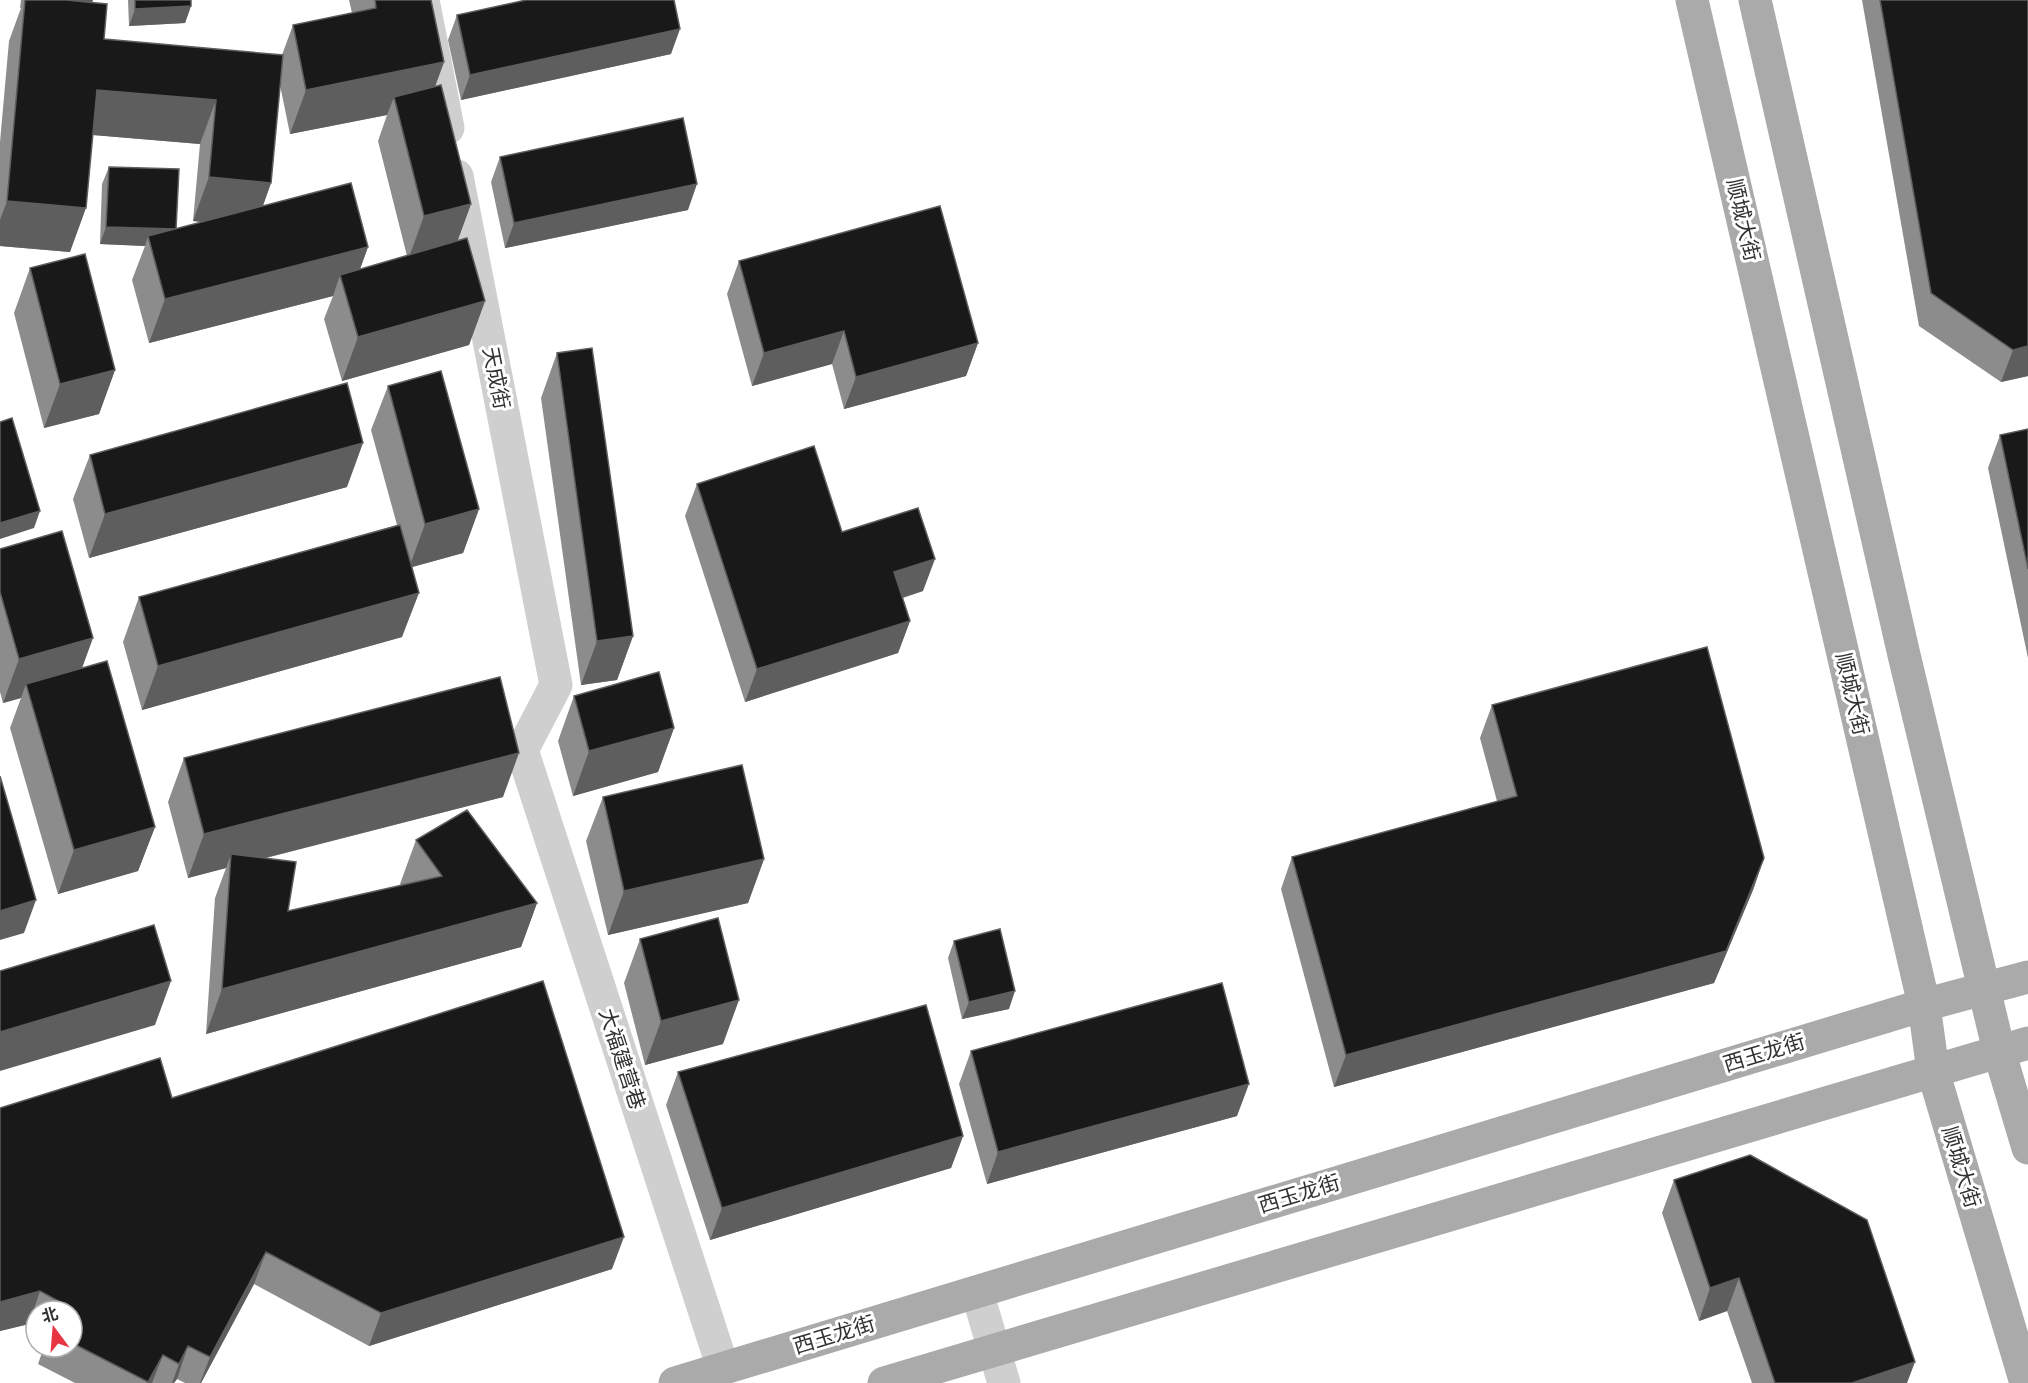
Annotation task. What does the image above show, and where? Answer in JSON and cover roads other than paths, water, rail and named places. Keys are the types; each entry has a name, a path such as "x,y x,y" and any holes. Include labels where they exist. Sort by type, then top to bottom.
{"main road":[{"name":"顺城大街","path":"1692,0 1924,1005 1933,1071 2026,1383"},
{"path":"1755,0 1904,655 1985,988 2014,1047 2028,1148"},
{"name":"西玉龙街","path":"675,1383 1924,1005 2028,977"},
{"path":"884,1383 2014,1047"}],"street":[{"name":"天成街","path":"423,0 556,685 522,750"},
{"name":"大福建营巷","path":"522,750 723,1368"},
{"path":"977,1292 1005,1383"}]}
